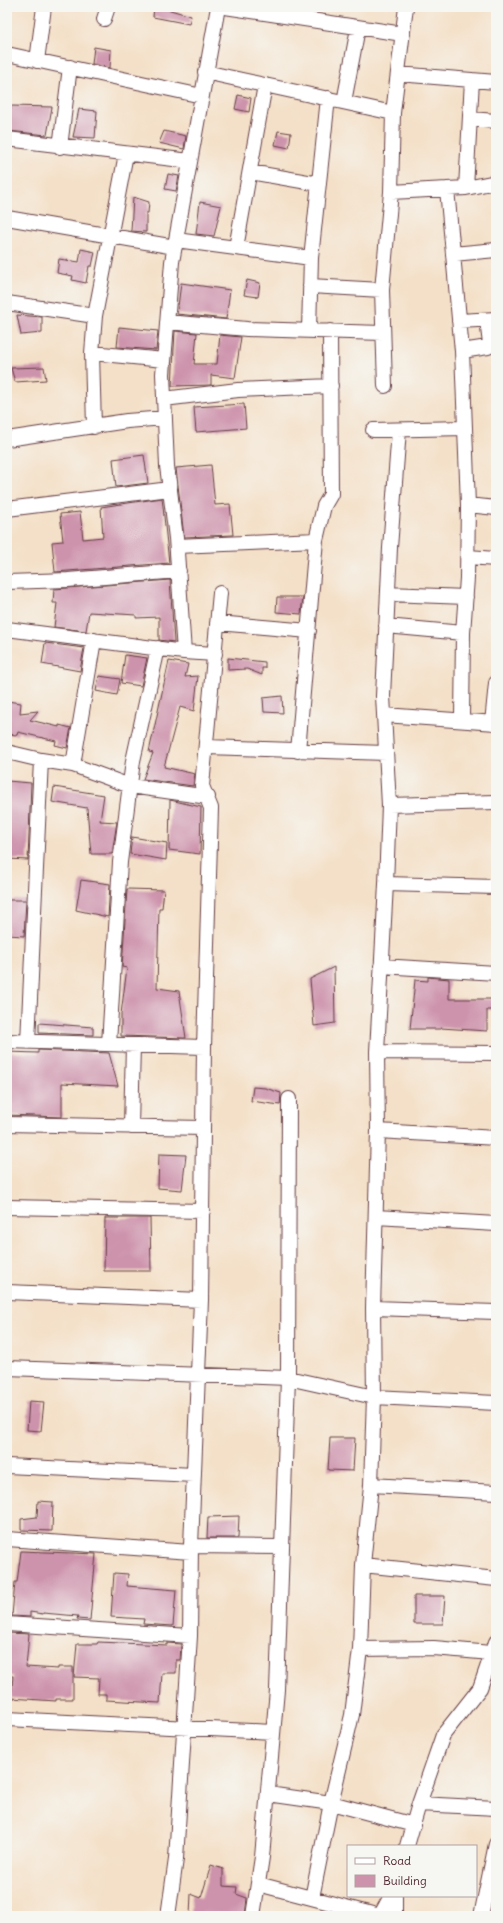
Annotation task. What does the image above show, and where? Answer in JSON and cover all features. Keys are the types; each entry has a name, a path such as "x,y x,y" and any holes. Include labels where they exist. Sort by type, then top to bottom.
{"street":[{"path":"37,61 44,7"},
{"path":"184,652 177,546 170,489 165,418 164,360 176,243 205,72 218,7"},
{"path":"225,7 403,34"},
{"path":"385,386 382,290 391,192 393,113 406,7"},
{"path":"344,102 358,28"},
{"path":"7,54 202,96"},
{"path":"60,147 70,67"},
{"path":"205,72 393,113"},
{"path":"398,74 496,82"},
{"path":"466,188 472,80"},
{"path":"236,248 265,85"},
{"path":"309,330 311,258 328,98"},
{"path":"470,119 496,120"},
{"path":"7,139 60,147 190,162"},
{"path":"94,427 92,353 95,316 126,154"},
{"path":"250,172 319,184"},
{"path":"391,192 466,188 496,182"},
{"path":"447,189 462,351 468,505 468,557 463,633 462,720"},
{"path":"7,218 109,237 236,248 311,258"},
{"path":"453,254 496,250"},
{"path":"310,286 382,290"},
{"path":"7,304 95,316"},
{"path":"459,321 492,319 490,344 488,347 462,351"},
{"path":"167,322 247,329 383,333"},
{"path":"298,751 316,540 324,506 332,494 330,331"},
{"path":"92,353 164,360"},
{"path":"164,399 238,390 331,386"},
{"path":"7,439 127,421 165,418"},
{"path":"373,430 465,428"},
{"path":"312,1898 331,1802 352,1715 360,1649 363,1566 371,1485 374,1397 372,1308 378,1131 377,1052 389,805 383,696 386,626 399,430"},
{"path":"7,509 170,489"},
{"path":"468,505 496,508"},
{"path":"177,546 316,540"},
{"path":"468,557 496,559"},
{"path":"7,582 68,580 179,571"},
{"path":"168,1916 176,1859 183,1728 190,1636 191,1549 201,1300 204,1047 211,808 208,797 202,786 220,593"},
{"path":"388,594 466,596"},
{"path":"217,623 309,631"},
{"path":"386,626 463,633"},
{"path":"7,629 184,652 214,654"},
{"path":"73,765 94,640"},
{"path":"109,1044 120,862 133,761 158,648"},
{"path":"384,715 494,723 496,683"},
{"path":"206,747 386,753"},
{"path":"7,752 41,760 73,765 130,786 208,797"},
{"path":"28,1042 41,760"},
{"path":"389,805 496,802"},
{"path":"386,884 496,887"},
{"path":"381,966 496,973"},
{"path":"7,1041 204,1047"},
{"path":"131,1127 133,1045"},
{"path":"377,1052 496,1053"},
{"path":"253,1916 268,1794 277,1690 288,1378 289,1099"},
{"path":"7,1124 203,1128"},
{"path":"378,1131 496,1138"},
{"path":"7,1207 203,1211"},
{"path":"376,1217 496,1224"},
{"path":"7,1292 201,1300"},
{"path":"372,1308 496,1312"},
{"path":"7,1368 288,1378 374,1397 496,1403"},
{"path":"7,1466 194,1475"},
{"path":"371,1485 496,1492"},
{"path":"7,1539 191,1549 282,1547"},
{"path":"363,1566 496,1579"},
{"path":"7,1624 190,1636"},
{"path":"360,1649 494,1647 480,1688 443,1735 407,1845"},
{"path":"7,1718 273,1732"},
{"path":"268,1794 331,1802 414,1824"},
{"path":"420,1804 496,1808"},
{"path":"481,1916 496,1844"},
{"path":"258,1884 380,1916 390,1897"},
{"path":"395,1897 395,1916"}],"building":[{"path":"154,7 160,7 191,16 189,24 153,17"},
{"path":"94,47 111,50 110,68 92,64"},
{"path":"238,95 251,98 249,112 235,109"},
{"path":"11,106 52,107 47,135 8,131"},
{"path":"79,109 97,111 95,138 73,137"},
{"path":"164,131 186,136 184,149 159,143"},
{"path":"278,131 291,133 289,148 275,145"},
{"path":"168,174 179,176 176,191 165,189"},
{"path":"133,197 149,202 148,213 146,213 146,232 131,231"},
{"path":"200,202 221,206 214,236 196,234"},
{"path":"81,249 95,252 92,266 89,266 86,283 72,280 73,276 57,273 59,259 79,262"},
{"path":"247,280 260,283 258,297 244,295"},
{"path":"181,283 230,290 226,319 177,314"},
{"path":"17,315 42,317 42,333 21,335"},
{"path":"119,327 158,331 156,350 117,347"},
{"path":"175,331 197,333 194,364 217,364 220,335 241,337 235,378 211,375 211,385 172,386"},
{"path":"44,367 46,380 15,382 11,368"},
{"path":"244,404 246,428 196,432 194,407"},
{"path":"144,455 148,483 116,487 113,459"},
{"path":"211,465 215,505 230,504 233,535 184,537 176,468"},
{"path":"162,498 169,563 55,572 52,542 63,541 60,514 80,512 83,539 103,537 101,507"},
{"path":"170,580 174,642 159,640 159,617 136,618 136,615 89,612 86,631 54,627 57,603 53,603 54,589"},
{"path":"277,597 303,597 301,614 276,612"},
{"path":"45,643 84,648 80,671 42,664"},
{"path":"125,655 147,658 141,686 121,683"},
{"path":"228,658 265,662 265,668 262,668 262,675 247,669 228,670"},
{"path":"169,661 188,664 185,677 198,676 194,711 180,707 164,767 195,774 193,786 143,779 153,753 149,752"},
{"path":"99,676 120,679 117,695 96,691"},
{"path":"282,696 283,713 264,712 263,698"},
{"path":"7,701 21,703 20,713 38,711 30,720 59,727 59,725 71,728 67,748 55,745 56,741 18,732 17,735 7,734"},
{"path":"7,781 31,783 28,860 7,859"},
{"path":"54,787 104,795 100,821 117,822 112,854 91,854 87,808 52,802"},
{"path":"170,800 201,807 200,854 169,850"},
{"path":"132,837 167,843 166,860 130,854"},
{"path":"81,880 110,884 108,917 76,910"},
{"path":"127,889 164,890 162,908 159,908 157,988 179,991 186,1038 121,1036 121,1014 127,968 122,967"},
{"path":"7,900 26,900 24,936 7,935"},
{"path":"334,967 335,1023 314,1026 310,979"},
{"path":"428,977 449,979 449,999 496,999 496,1010 487,1010 487,1031 441,1028 410,1029 415,980 428,981"},
{"path":"39,1023 93,1027 93,1035 39,1033"},
{"path":"38,1050 109,1053 118,1086 62,1083 62,1117 7,1115 7,1052 38,1053"},
{"path":"253,1087 265,1088 281,1093 280,1105 251,1101"},
{"path":"159,1154 186,1155 182,1190 158,1188"},
{"path":"105,1218 150,1218 151,1271 104,1271"},
{"path":"29,1401 44,1402 41,1431 27,1430"},
{"path":"330,1438 355,1438 353,1471 328,1470"},
{"path":"38,1501 53,1502 52,1531 21,1530 21,1519 37,1517"},
{"path":"239,1516 238,1538 207,1538 208,1517"},
{"path":"21,1551 96,1554 90,1620 77,1619 78,1616 30,1612 30,1617 12,1616 15,1582 17,1582"},
{"path":"114,1573 128,1574 127,1586 176,1590 173,1626 143,1624 144,1619 111,1617"},
{"path":"414,1596 445,1596 443,1624 414,1624"},
{"path":"7,1633 29,1634 26,1667 58,1669 58,1667 73,1667 73,1699 56,1699 56,1701 11,1698 13,1676 7,1676"},
{"path":"98,1642 167,1645 167,1643 181,1644 180,1660 176,1660 176,1673 162,1673 160,1703 106,1700 106,1694 98,1694 99,1678 74,1677 77,1644 97,1644"},
{"path":"211,1865 223,1869 223,1886 237,1887 236,1894 247,1898 245,1916 190,1916 191,1894 201,1898"}]}
